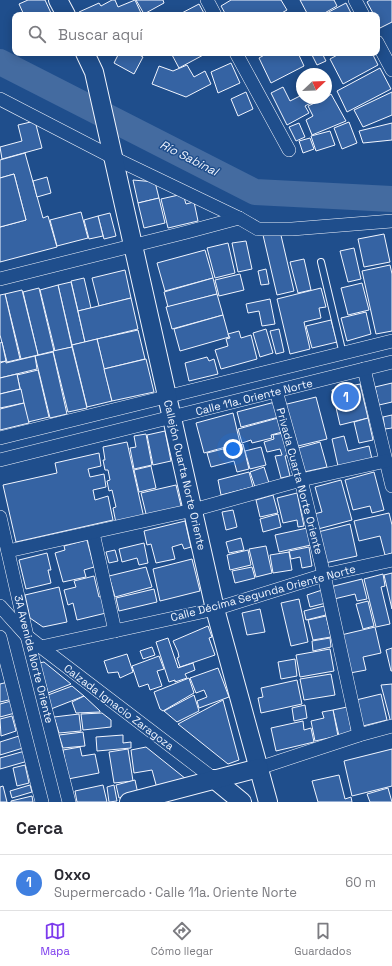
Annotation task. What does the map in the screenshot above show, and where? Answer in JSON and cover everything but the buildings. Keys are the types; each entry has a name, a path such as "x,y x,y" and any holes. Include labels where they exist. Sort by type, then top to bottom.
{"street":[{"path":"58,0 64,12"},
{"path":"207,0 213,12"},
{"path":"355,0 361,12"},
{"path":"380,48 392,70"},
{"name":"Callejón Cuarta Norte Oriente","path":"86,56 94,72 216,608 267,799"},
{"path":"238,56 289,150"},
{"path":"1,101 112,151 239,218 258,230 292,229 392,220"},
{"path":"0,279 239,218"},
{"name":"Calle 11a. Oriente Norte","path":"0,438 392,341"},
{"name":"Calle 11a. Oriente Norte","path":"0,460 173,418 392,362"},
{"path":"364,369 392,486"},
{"name":"Privada Cuarta Norte Oriente","path":"276,391 301,480 324,575 359,735"},
{"path":"8,551 193,510 301,480 386,461"},
{"name":"3A Avenida Norte Oriente","path":"0,517 27,636 69,802"},
{"path":"93,532 115,631"},
{"name":"Calle Décima Segunda Oriente Norte","path":"41,647 216,608 324,575 392,560"},
{"name":"Calzada Ignacio Zaragoza","path":"0,606 27,636 214,779 241,802"},
{"path":"0,637 42,802"},
{"path":"129,802 259,768 359,735 392,726"},
{"path":"241,802 267,799"}],"lane":[{"path":"321,262 343,354"}],"waterway":[{"name":"Río Sabinal","path":"0,62 255,192 392,199"}],"place":[{"name":"Oxxo","path":"346,397"}]}
